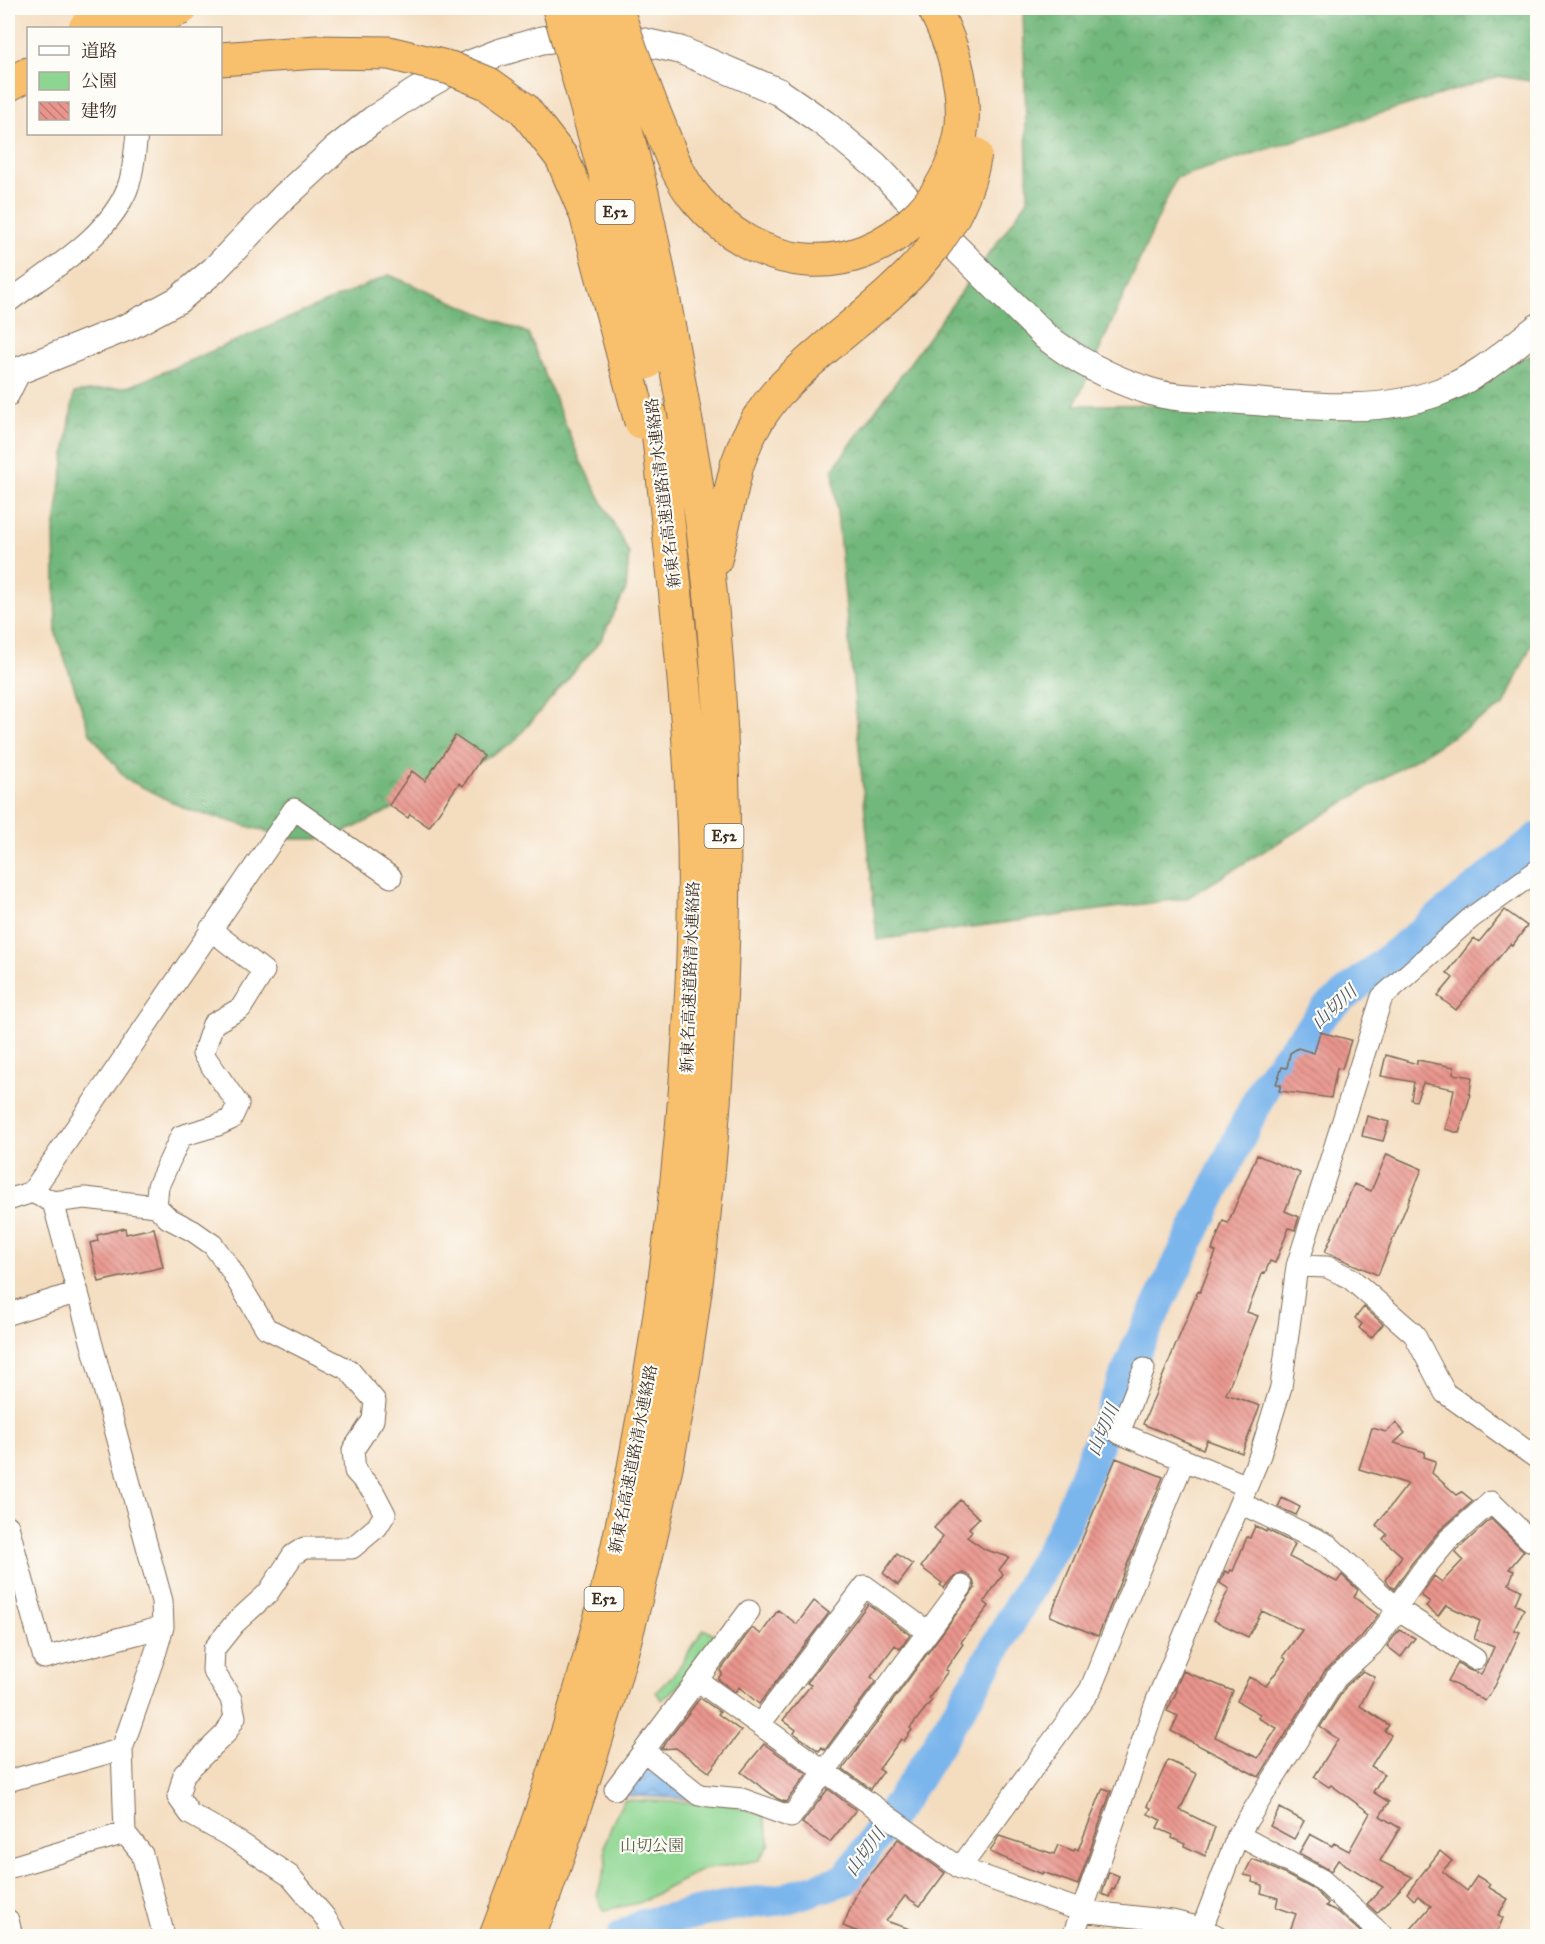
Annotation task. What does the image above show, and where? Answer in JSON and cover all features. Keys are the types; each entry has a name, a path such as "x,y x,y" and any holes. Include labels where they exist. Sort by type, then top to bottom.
{"highway":[{"path":"88,27 136,8"},
{"path":"132,27 183,8"},
{"name":"新東名高速道路清水連絡路","path":"496,1936 526,1859 579,1693 615,1557 648,1393 685,1254 712,1133 724,928 722,768 717,669 698,483 661,420 614,205 559,8"},
{"path":"604,14 639,74 677,170 695,199 719,223 740,239 768,252 797,259 828,260 855,255 884,243 908,227 932,202 947,177 962,127 962,94 958,67 945,29 934,8"},
{"path":"710,595 717,548 737,465 758,419 786,384 922,263 944,233 964,194 974,158 979,121 977,87 972,58 960,23 952,8"},
{"name":"新東名高速道路清水連絡路","path":"528,1936 554,1869 583,1781 627,1634 646,1556 679,1400 685,1254 683,1128 692,1011 694,846 682,659 661,420 665,302 642,195 614,87 604,14"},
{"path":"222,59 316,52 389,53 450,68 489,84 524,109 562,158 586,214 661,420"}],"street":[{"path":"136,8 139,27"},
{"path":"8,396 14,372 129,326 178,300 214,270 284,198 336,149 374,119 415,92 452,71 498,53 542,40 604,14 680,50 779,92 825,124 875,165 929,222 1059,346 1112,378 1152,392 1179,396 1331,406 1368,406 1408,402 1462,382 1538,327"},
{"path":"8,302 95,237 117,210 129,185 137,135"},
{"path":"8,1200 32,1192 294,809 391,877"},
{"path":"1073,1936 1157,1700 1260,1455 1281,1387 1297,1266 1382,997 1471,918 1538,870"},
{"path":"156,1206 158,1186 181,1136 231,1119 238,1104 202,1054 213,1024 241,1008 264,971 210,929"},
{"path":"32,1192 53,1202 85,1198 156,1206 168,1218 213,1245 266,1328 349,1370 375,1401 373,1420 353,1450 355,1470 373,1491 384,1514 377,1527 352,1548 304,1548 293,1556 268,1593 234,1624 214,1649 213,1670 231,1699 235,1717 226,1733 184,1774 178,1797 190,1814 233,1838 290,1876 324,1916 337,1936"},
{"path":"53,1202 162,1601 163,1627 122,1749 125,1833 142,1854 164,1936"},
{"path":"1297,1266 1327,1267 1350,1278 1414,1334 1445,1393 1538,1459"},
{"path":"8,1314 78,1292"},
{"path":"1144,1369 1119,1433 1184,1460 1328,1545 1396,1608 1475,1659"},
{"path":"960,1868 1090,1690 1184,1460"},
{"path":"697,1680 960,1868 1082,1911 1173,1921 1206,1934 1238,1835 1336,1678 1372,1645 1422,1570 1449,1539 1491,1502 1530,1540 1538,1536"},
{"path":"8,1526 44,1658 163,1627"},
{"path":"760,1725 865,1586 928,1632"},
{"path":"644,1751 699,1795 742,1799 791,1817 962,1586"},
{"path":"615,1789 749,1611"},
{"path":"8,1781 122,1749"},
{"path":"8,1868 125,1833"},
{"path":"1238,1835 1322,1880 1383,1936"},
{"path":"8,1920 12,1936"}],"green space":[{"path":"1023,8 1537,8 1537,82 1499,76 1176,178 1075,405 1398,403 1537,353 1537,632 1504,705 1187,898 877,940 833,469 1028,200"},
{"path":"389,275 528,333 581,462 629,553 626,589 601,640 512,744 402,804 331,839 294,839 186,809 126,779 90,733 56,634 54,532 74,393 131,386"},
{"path":"704,1629 720,1639 701,1665 662,1700 656,1692 676,1672"},
{"name":"山切公園","path":"624,1800 730,1804 763,1815 770,1843 759,1860 702,1870 639,1903 604,1910 597,1896 606,1866 605,1845 613,1821"}],"water":[{"path":"651,1766 694,1799 621,1795 641,1768"}],"building":[{"path":"455,736 483,755 463,786 459,783 429,827 410,814 408,818 389,805 412,771 425,781"},
{"path":"1505,910 1527,926 1456,1010 1438,996 1453,978 1447,973 1474,938 1479,942"},
{"path":"1320,1032 1351,1040 1342,1069 1337,1068 1331,1098 1279,1091 1281,1085 1276,1084 1282,1067 1287,1068 1290,1053 1298,1048 1314,1053"},
{"path":"1386,1055 1417,1064 1417,1060 1454,1067 1453,1074 1472,1077 1469,1100 1459,1133 1445,1129 1454,1089 1423,1083 1416,1101 1411,1100 1414,1082 1381,1076"},
{"path":"1367,1116 1389,1122 1383,1141 1362,1136"},
{"path":"1387,1154 1422,1169 1378,1275 1325,1252 1354,1184 1371,1191"},
{"path":"1257,1155 1300,1173 1285,1211 1299,1217 1295,1230 1289,1228 1275,1263 1270,1261 1265,1273 1263,1272 1247,1312 1258,1316 1226,1394 1260,1406 1242,1453 1207,1440 1203,1449 1143,1424 1216,1252 1212,1250 1223,1221 1228,1223"},
{"path":"125,1228 126,1234 154,1228 163,1267 99,1282 90,1243 98,1241 97,1235"},
{"path":"1364,1307 1383,1324 1371,1338 1359,1328 1362,1324 1355,1318"},
{"path":"1396,1423 1405,1433 1394,1443 1425,1452 1424,1457 1436,1461 1432,1473 1457,1495 1462,1492 1473,1501 1439,1531 1394,1589 1385,1580 1402,1556 1383,1539 1387,1534 1376,1525 1408,1484 1359,1469 1372,1428 1386,1432"},
{"path":"1116,1458 1163,1477 1098,1636 1050,1616"},
{"path":"1282,1498 1300,1507 1296,1515 1278,1507"},
{"path":"960,1500 979,1518 969,1528 972,1531 967,1537 986,1550 1009,1557 999,1570 1003,1574 984,1602 989,1606 961,1642 963,1644 945,1670 948,1671 929,1698 932,1700 910,1728 912,1730 904,1741 901,1739 879,1769 883,1772 871,1789 843,1769 975,1588 969,1575 963,1573 952,1578 944,1588 940,1585 942,1583 921,1567 943,1536 934,1528"},
{"path":"1491,1519 1524,1551 1509,1569 1514,1571 1509,1584 1521,1590 1515,1604 1524,1609 1514,1630 1520,1632 1495,1686 1485,1701 1448,1681 1458,1663 1481,1674 1486,1665 1494,1647 1474,1639 1480,1621 1446,1605 1438,1616 1426,1606 1430,1602 1421,1595 1434,1576 1442,1582 1463,1560 1455,1552"},
{"path":"1255,1526 1295,1544 1289,1557 1337,1582 1342,1575 1358,1590 1354,1597 1378,1615 1362,1636 1325,1671 1259,1777 1171,1731 1178,1716 1167,1711 1177,1691 1175,1690 1183,1671 1233,1691 1215,1737 1258,1758 1277,1728 1258,1718 1260,1714 1237,1701 1249,1677 1266,1686 1286,1659 1283,1656 1302,1630 1262,1611 1248,1637 1213,1620 1229,1589 1220,1583 1225,1571 1229,1573 1233,1571 1247,1537 1250,1538"},
{"path":"897,1554 913,1565 898,1585 883,1573"},
{"path":"814,1601 829,1613 759,1704 739,1687 735,1692 718,1679 722,1673 720,1671 752,1628 761,1634 778,1610 797,1624"},
{"path":"868,1604 910,1635 900,1649 895,1645 871,1677 876,1681 825,1750 822,1747 819,1751 794,1733 796,1730 783,1720 811,1685 807,1683"},
{"path":"1399,1630 1415,1638 1401,1657 1387,1646"},
{"path":"1363,1671 1375,1677 1360,1706 1389,1725 1385,1731 1391,1735 1371,1766 1384,1774 1373,1792 1389,1802 1380,1816 1400,1828 1380,1861 1412,1877 1377,1913 1367,1904 1383,1887 1338,1860 1331,1871 1299,1853 1310,1834 1332,1846 1334,1843 1349,1851 1370,1813 1331,1785 1329,1787 1314,1777 1338,1739 1320,1727 1346,1686"},
{"path":"700,1698 741,1731 709,1772 676,1748 661,1749"},
{"path":"764,1744 807,1774 786,1802 778,1799 741,1772"},
{"path":"1168,1760 1197,1774 1180,1810 1215,1827 1205,1856 1184,1846 1185,1844 1172,1838 1173,1835 1157,1828 1161,1820 1148,1814 1151,1808 1147,1806"},
{"path":"1103,1788 1111,1791 1078,1885 1043,1872 1042,1874 990,1852 999,1836 1054,1854 1058,1845 1074,1851 1075,1848 1078,1850"},
{"path":"828,1789 856,1810 830,1842 802,1823"},
{"path":"1280,1808 1304,1821 1294,1839 1270,1826"},
{"path":"898,1839 945,1873 920,1906 905,1896 886,1921 925,1934 925,1936 869,1936 843,1926 858,1890"},
{"path":"1440,1851 1452,1861 1442,1871 1467,1891 1477,1876 1490,1884 1488,1887 1508,1899 1498,1915 1503,1918 1495,1936 1405,1936 1431,1906 1418,1896 1414,1900 1407,1893"},
{"path":"1252,1859 1315,1890 1328,1903 1326,1906 1338,1912 1365,1936 1288,1936 1296,1914 1276,1907 1278,1898 1261,1893 1263,1885 1252,1882 1253,1877 1244,1875"},
{"path":"1109,1872 1119,1876 1109,1897 1102,1894"}],"waterway":[{"name":"山切川","path":"623,1936 643,1925 732,1905 784,1899 846,1879 918,1776 979,1677 1061,1533 1138,1346 1266,1083 1325,1011 1538,838"}]}
